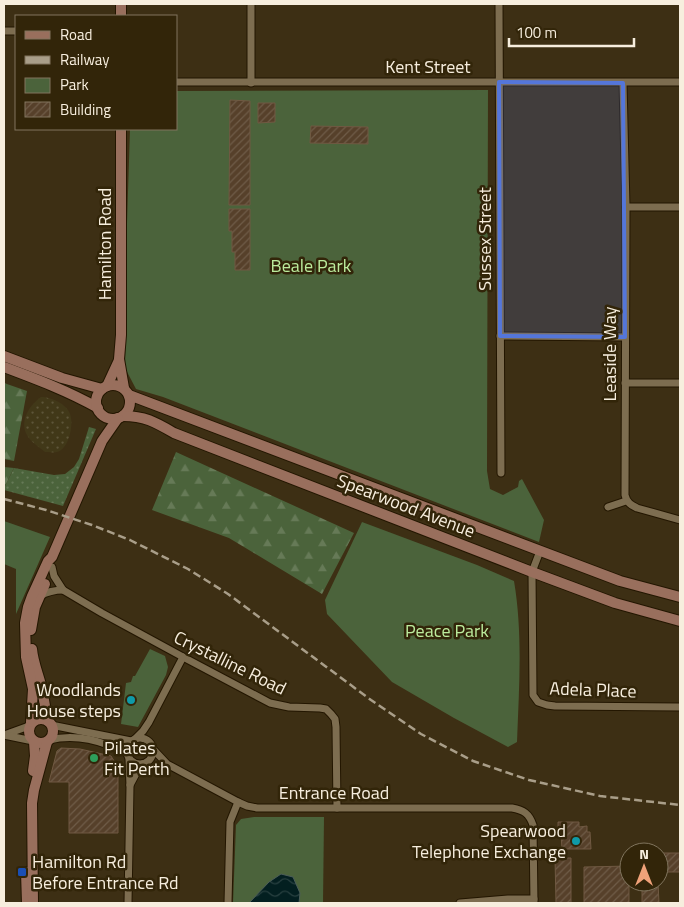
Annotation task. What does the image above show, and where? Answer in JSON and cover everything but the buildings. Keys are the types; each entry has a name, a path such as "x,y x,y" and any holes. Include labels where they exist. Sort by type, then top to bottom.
{"main road":[{"name":"Hamilton Road","path":"121,130 121,335 119,359 126,391"},
{"path":"4,356 62,378 104,387 119,385 126,391 130,399 129,409 120,417 102,441 52,562 32,619 31,645 33,657 41,685 45,711 53,731 48,741 32,803 34,903"},
{"name":"Hamilton Road","path":"104,387 119,359"},
{"path":"4,367 84,400 113,419 120,417"},
{"path":"102,441 101,412 97,398 104,387"},
{"name":"Spearwood Avenue","path":"126,391 620,581 680,597"},
{"name":"Spearwood Avenue","path":"120,417 140,416 151,420 174,433 532,572 615,603 680,621"},
{"path":"26,903 25,816 27,793 35,761 33,741 28,734 33,689 26,657 25,623 32,596 48,560 52,562"},
{"path":"30,724 38,719 45,719 50,723"},
{"path":"33,741 40,743 48,741"}],"street":[{"path":"251,4 251,82"},
{"name":"Sussex Street","path":"499,4 501,474"},
{"name":"Kent Street","path":"178,82 680,82"},
{"name":"Leaside Way","path":"623,82 626,207 624,488 626,501"},
{"path":"626,207 680,207"},
{"path":"500,336 625,337"},
{"path":"625,383 680,383"},
{"path":"608,507 626,501 637,508 680,520"},
{"name":"Adela Place","path":"540,551 532,572 534,695 538,702 555,706 680,707"},
{"path":"52,562 54,576 63,590"},
{"path":"40,596 46,592 63,590"},
{"name":"Crystalline Road","path":"63,590 102,613 270,703 288,707 320,708 326,710 335,719 336,727 337,808"},
{"path":"128,903 130,786 127,748 149,722 183,657"},
{"path":"130,786 139,768 152,755 149,722"},
{"path":"50,723 133,740 143,739 151,746"},
{"path":"4,735 30,724"},
{"path":"4,735 33,741"},
{"path":"48,741 69,737 101,742 128,756 134,763 145,763"},
{"name":"Entrance Road","path":"151,746 167,764 247,806 266,809 512,808 520,810 527,813 534,825 534,901"},
{"name":"Entrance Road","path":"145,763 167,764"},
{"path":"228,903 230,822 238,802"},
{"path":"460,903 508,899 534,901"}],"highlighted area":[{"path":"499,82 623,83 625,337 500,336"}],"green space":[{"name":"Beale Park","path":"488,90 487,471 490,489 503,495 518,487 519,481 522,479 544,520 539,542 163,397 136,389 125,368 130,130 178,130 178,91"},
{"path":"4,383 27,391 14,461 4,459"},
{"path":"89,427 96,429 63,506 4,490 14,468 54,475 65,474 74,467 79,459"},
{"path":"176,452 354,533 322,594 229,538 152,510"},
{"path":"4,467 14,468 4,488"},
{"path":"4,521 50,537 16,614 16,569 4,564"},
{"name":"Peace Park","path":"362,522 477,565 514,581 519,621 517,742 508,747 392,682 327,614 325,600"},
{"path":"150,649 165,656 168,667 166,675 138,727 121,724 126,683 131,682"},
{"path":"254,817 324,817 323,903 233,903 236,825 241,819"}],"sand":[{"path":"41,397 58,402 66,407 70,414 70,436 65,446 57,452 45,452 31,440 25,429 24,424 27,413"}],"water":[{"path":"281,874 293,877 300,893 299,903 249,903 269,882"}],"railway":[{"path":"4,499 92,525 130,540 188,569 228,594 371,700 421,734 473,761 529,780 600,796 680,805"}],"place":[{"name":"Woodlands House steps","path":"131,700"},
{"name":"Pilates Fit Perth","path":"94,758"},
{"name":"Spearwood Telephone Exchange","path":"576,841"},
{"name":"Hamilton Rd Before Entrance Rd","path":"22,872"}]}
